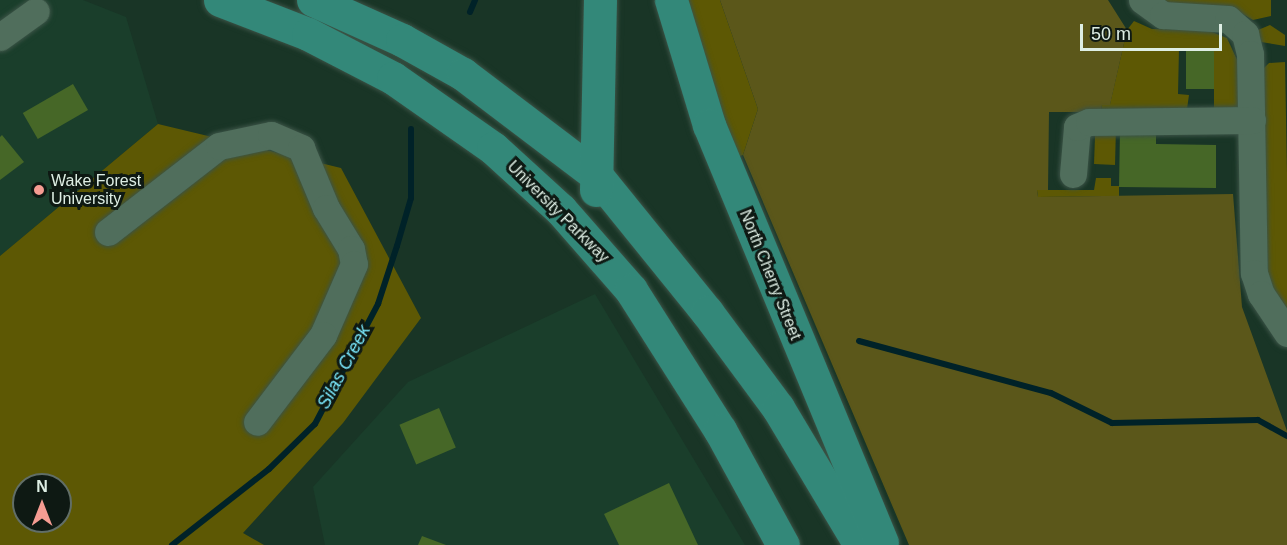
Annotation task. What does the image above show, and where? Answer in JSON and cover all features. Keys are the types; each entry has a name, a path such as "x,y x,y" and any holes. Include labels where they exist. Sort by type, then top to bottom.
{"main road":[{"name":"University Parkway","path":"220,0 308,34 393,78 493,148 594,243 631,290 709,412 783,545"},
{"path":"313,0 402,40 463,74 596,175 772,399 860,545"},
{"path":"594,243 600,0"},
{"name":"North Cherry Street","path":"671,0 709,125 882,545"}],"street":[{"path":"1142,0 1163,15 1228,19 1238,24 1250,54 1255,278 1287,333"},
{"path":"0,37 36,11"},
{"path":"1073,174 1077,127 1089,122 1252,120"},
{"path":"108,232 135,206 219,146 271,135 301,148 326,208 351,249 354,264 323,335 257,422"}],"shaded area":[{"name":"Wake Forest University","path":"0,0 83,0 126,17 158,124 0,256"},
{"path":"683,0 720,0 758,109 743,155 737,157"},
{"path":"720,0 1108,0 1127,30 1110,105 1102,105 1101,112 1049,112 1048,190 1037,190 1038,197 1233,194 1242,307 1287,431 1287,545 909,545 743,155 758,109"},
{"path":"1160,0 1271,0 1271,16 1253,20 1229,6 1179,7"},
{"path":"1134,21 1152,29 1207,30 1227,38 1239,64 1240,108 1214,108 1214,50 1179,49 1178,94 1189,95 1187,109 1101,112 1102,105 1110,104 1127,30"},
{"path":"1270,25 1285,35 1285,46 1261,42 1258,30"},
{"path":"1285,62 1287,314 1268,282 1262,70 1269,63"},
{"path":"158,124 341,168 421,318 343,423 243,533 264,545 0,545 0,256"},
{"path":"1116,127 1115,165 1094,164 1095,136"},
{"path":"1096,178 1111,178 1111,186 1119,186 1119,196 1038,197 1037,190 1094,190"},
{"path":"595,294 745,545 325,545 313,487 408,382"}],"building":[{"path":"1186,49 1214,49 1214,89 1186,89"},
{"path":"73,84 88,110 38,139 23,113"},
{"path":"1120,130 1156,130 1156,144 1216,145 1216,188 1119,187"},
{"path":"2,135 24,162 0,180 0,137"},
{"path":"439,408 456,448 416,464 399,425"},
{"path":"669,483 698,545 619,545 604,514"},
{"path":"422,536 446,545 418,545"}],"waterway":[{"name":"Silas Creek","path":"470,12 475,0"},
{"name":"Silas Creek","path":"172,545 269,469 315,424 378,304 397,246 411,198 411,129"},
{"path":"859,341 1051,393 1112,423 1258,420 1287,436"}],"place":[{"name":"Wake Forest University","path":"39,190"}]}
